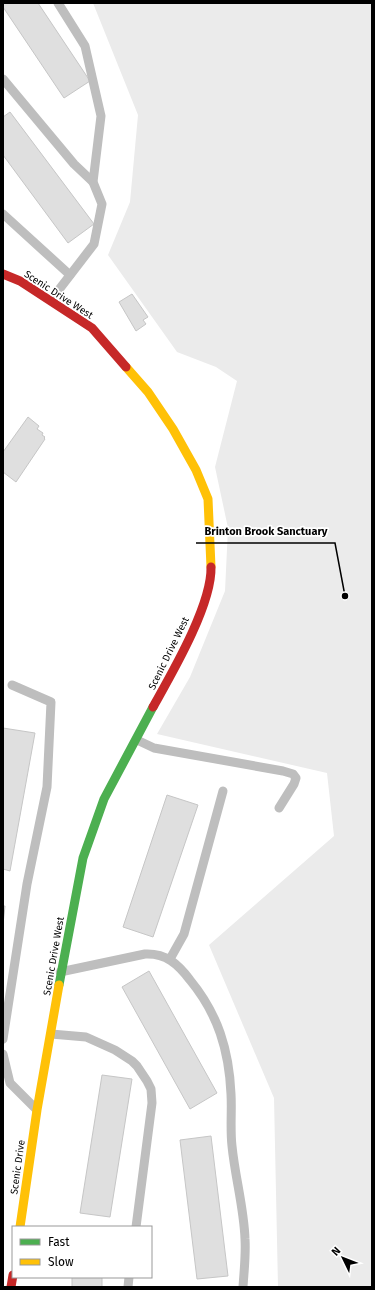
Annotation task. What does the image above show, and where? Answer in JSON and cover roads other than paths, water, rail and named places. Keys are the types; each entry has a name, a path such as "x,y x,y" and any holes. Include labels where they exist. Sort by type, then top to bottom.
{"street":[{"name":"Scenic Drive West","path":"3,274 20,281 92,328 148,392 173,429 196,470 208,500 211,573 205,599 187,644 137,740 104,799 83,858 60,972 51,1034 37,1110"},
{"name":"Scenic Drive","path":"20,1226 37,1110"}],"lane":[{"path":"58,3 85,46 102,116 93,182"},
{"path":"3,79 74,164 93,182 102,204 94,244 51,300"},
{"path":"3,214 70,275"},
{"path":"3,1038 27,884 47,787 51,702 12,684"},
{"path":"137,740 154,748 293,774 296,778 294,784 279,808"},
{"path":"170,959 184,934 223,791"},
{"path":"60,972 145,954 156,954 170,959 196,988 218,1025 224,1041 231,1093 232,1145 245,1238 243,1287"},
{"path":"51,1034 86,1037 115,1050 137,1066 151,1089 151,1110 136,1226"},
{"path":"3,1054 10,1083 37,1110"}],"place":[{"name":"Brinton Brook Sanctuary","path":"345,596"}]}
